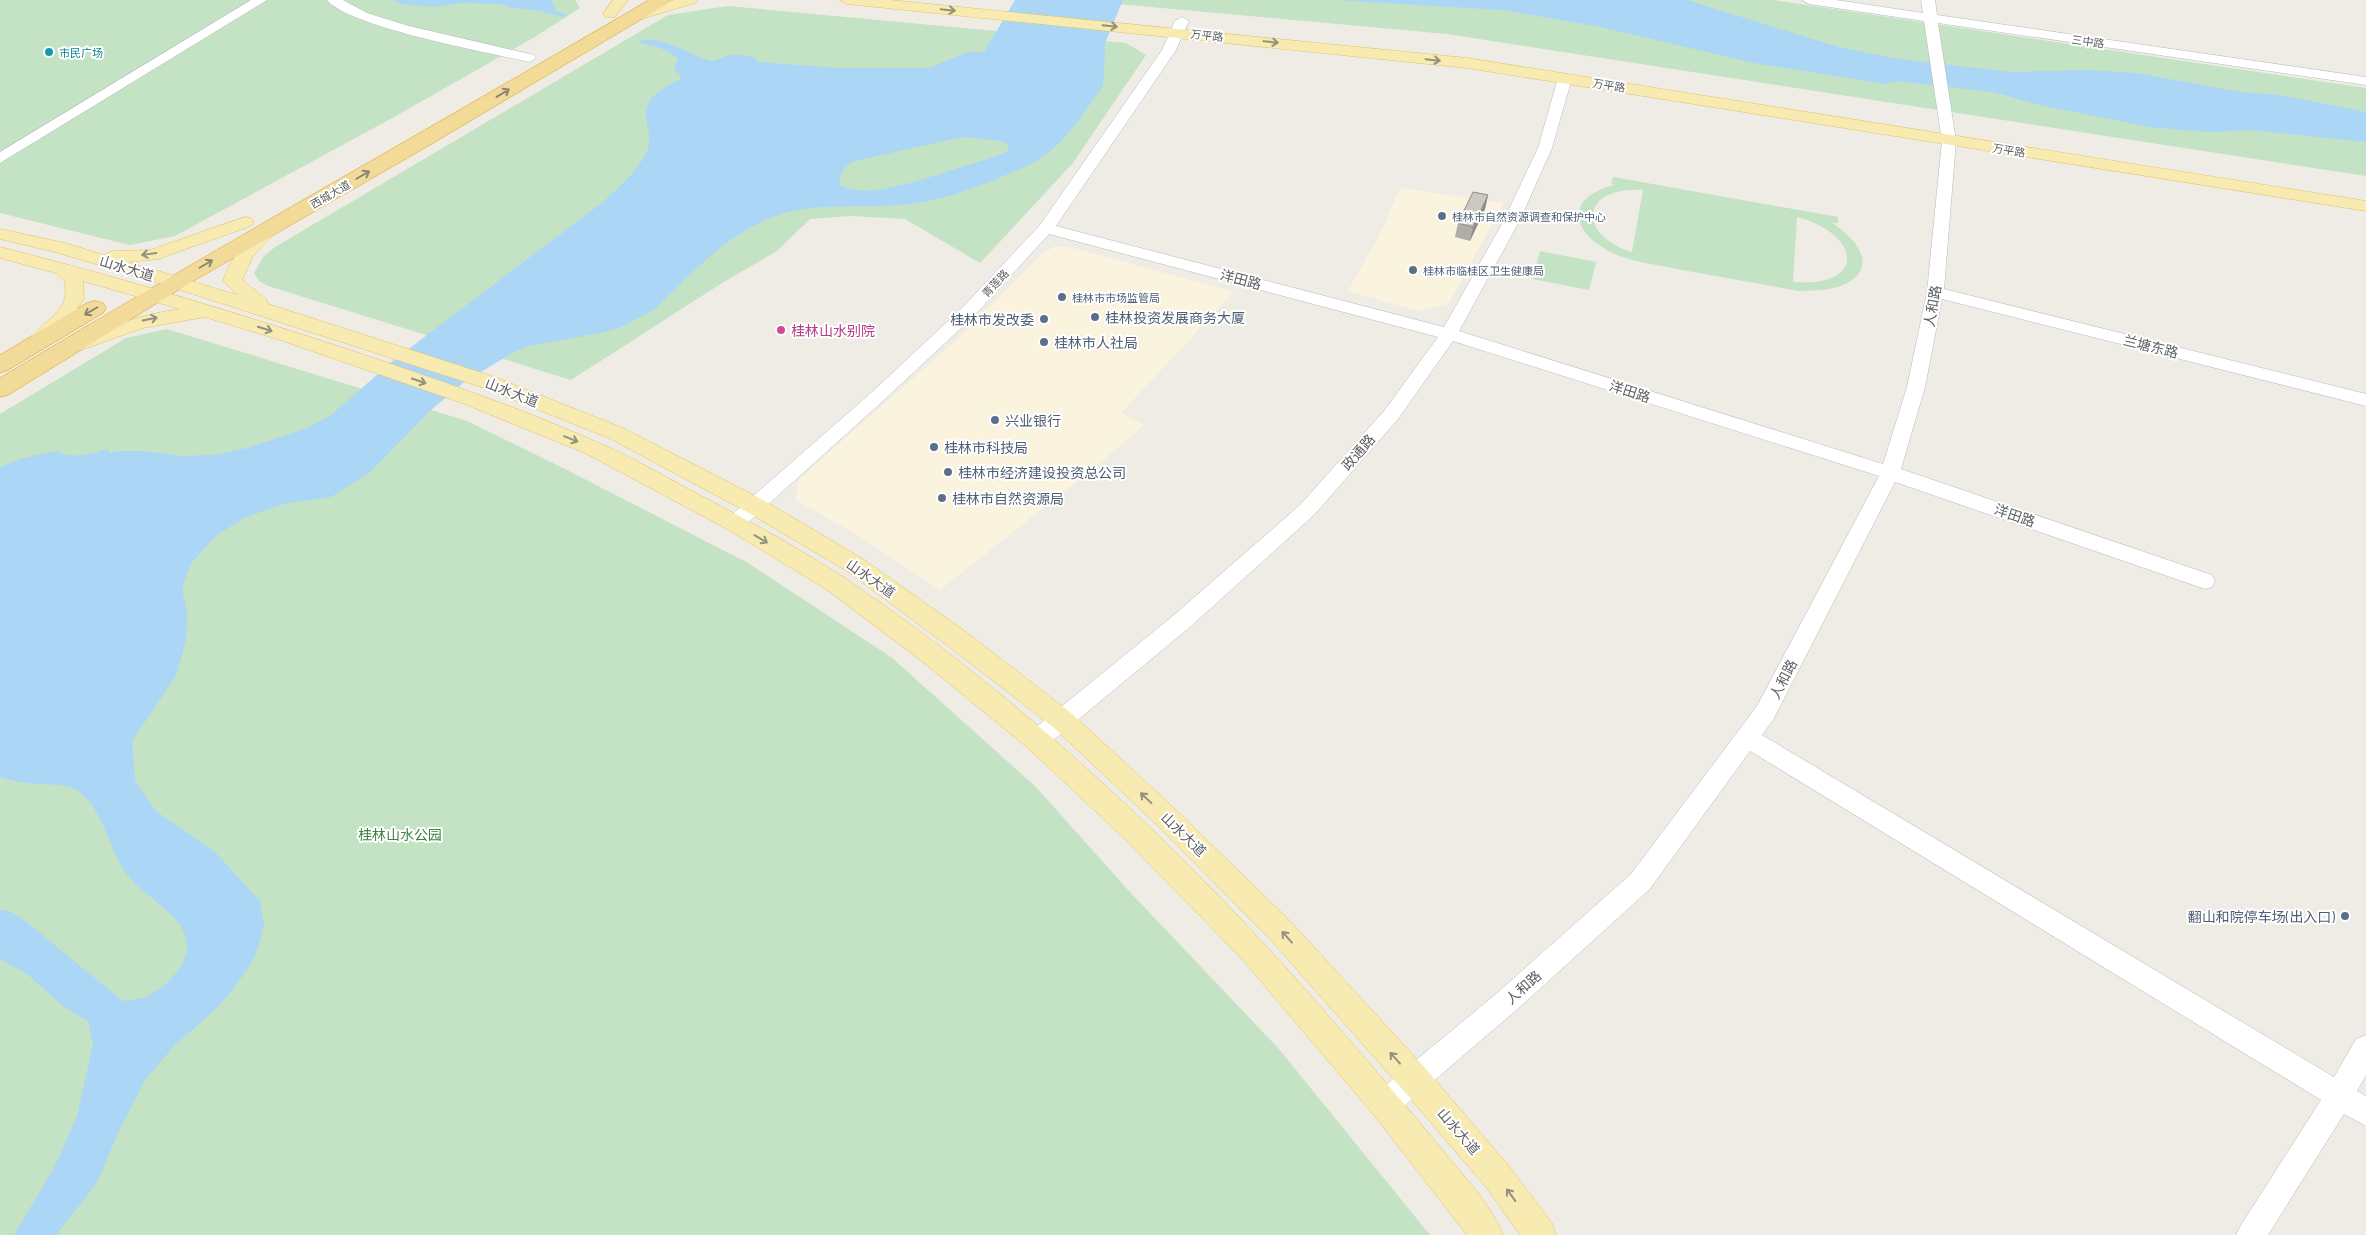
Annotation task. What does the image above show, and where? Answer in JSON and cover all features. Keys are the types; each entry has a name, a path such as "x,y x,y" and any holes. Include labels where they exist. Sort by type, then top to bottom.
{"highway":[{"name":"西城大道","path":"160,284 270,228 632,9 661,0"},
{"name":"西城大道","path":"421,120 615,7 632,9"},
{"name":"西城大道","path":"0,389 160,284 245,222 388,139"},
{"path":"0,365 130,288"}],"main road":[{"path":"632,9 690,0"},
{"name":"万平路","path":"847,0 1470,51 2366,206"},
{"name":"万平路","path":"973,0 1467,63 2366,191"},
{"path":"84,255 115,257 152,254 245,222"},
{"path":"270,228 236,264 232,281 271,312"},
{"name":"山水大道","path":"0,234 84,255 160,284 232,319 469,398 586,446 735,523 834,583 932,655 1037,740 1136,832 1252,949 1385,1104 1464,1202 1487,1235"},
{"name":"山水大道","path":"0,252 130,288 160,284 271,312 488,382 616,433 755,506 855,565 957,639 1062,720 1165,816 1280,930 1414,1079 1497,1176 1540,1235"},
{"path":"38,341 58,321 74,299 74,281 63,270"},
{"path":"55,354 129,325 155,318 200,314 232,319"}],"street":[{"path":"0,158 260,0"},
{"path":"334,0 362,16 405,29 533,56"},
{"path":"340,0 365,14 407,27 533,56"},
{"name":"三中路","path":"1809,0 2366,81"},
{"name":"人和路","path":"1385,1104 1506,1003 1640,882 1765,713 1890,472 1916,387 1935,292 1949,133 1928,0"},
{"name":"青莲路","path":"735,523 878,396 968,312 1046,228 1169,50 1180,26"},
{"name":"政通路","path":"1037,740 1182,621 1307,510 1391,415 1450,334 1519,206 1545,148 1565,78"},
{"name":"洋田路","path":"1046,228 1450,334 1890,472 2205,581"},
{"name":"兰塘东路","path":"1935,292 2366,400"},
{"path":"1747,738 2366,1112"},
{"path":"2251,1235 2288,1182 2340,1096 2366,1048"}],"shaded area":[{"path":"1400,188 1504,203 1448,304 1418,311 1348,291 1382,230"},
{"name":"桂林市经济建设投资总公司","path":"1055,246 1070,247 1234,292 1121,413 1144,425 1099,464 940,590 864,539 796,500 798,480 954,342 1042,254"}],"green space":[{"path":"0,0 575,0 580,8 533,38 394,117 175,236 130,245 0,213"},
{"path":"1074,0 1773,0 2366,88 2366,176 1447,34"},
{"path":"728,6 1126,43 1146,55 1073,163 980,263 905,219 850,216 810,219 777,251 722,283 571,380 268,286 259,281 254,273 263,257 275,247 668,15"},
{"path":"1613,177 1838,217 1838,223 1832,223 1855,244 1863,261 1861,269 1856,277 1840,286 1823,290 1799,291 1631,260 1601,246 1582,228 1579,218 1580,208 1586,199 1597,191 1614,185 1611,183","holes":["1643,190 1632,252 1631,252 1613,243 1600,233 1594,223 1593,212 1598,203 1608,195 1623,191","1797,217 1818,225 1834,235 1843,246 1847,258 1844,268 1835,277 1818,282 1793,282"]},
{"path":"1540,251 1596,262 1589,290 1533,279"},
{"name":"桂林山水公园","path":"167,329 467,421 748,563 891,657 1036,787 1128,890 1278,1048 1430,1235 0,1235 0,414 126,338"}],"water":[{"path":"393,0 551,0 556,11 567,15 564,17 536,10 511,8 499,4 462,3 434,7 401,4"},
{"path":"1015,0 1123,0 1105,43 1102,88 1068,134 1055,147 1037,160 990,182 928,201 895,205 811,208 785,213 756,225 739,234 709,257 654,310 619,328 529,346 512,353 463,383 430,411 369,473 331,497 283,504 244,518 217,535 191,563 182,589 187,611 186,640 176,676 132,741 135,781 156,811 215,852 260,901 264,925 258,949 249,967 216,1009 175,1045 145,1080 118,1133 97,1183 56,1235 14,1235 56,1164 77,1116 93,1044 88,1021 64,1007 27,974 0,959 0,910 10,911 24,920 123,1001 146,997 164,986 175,974 185,957 187,942 182,929 173,917 126,873 99,817 85,797 71,787 23,783 0,777 0,468 20,459 57,451 76,456 109,448 108,453 144,451 181,456 215,455 247,448 307,428 331,415 394,360 603,202 640,164 649,144 646,118 648,104 662,89 680,80 680,75 674,69 678,60 674,56 659,48 637,42 654,40 663,42 711,61 730,55 739,55 754,57 758,62 838,68 929,68 968,52 984,52","holes":["962,137 1002,141 1009,146 1008,151 910,183 864,191 840,185 843,170 855,161"]},
{"path":"1334,0 1687,0 1838,47 1899,59 2011,72 2085,70 2136,73 2241,92 2280,95 2366,112 2366,142 2250,130 2208,132 2150,127 2039,105 1993,92 1897,81 1885,84 1754,63 1596,26 1502,10"}],"building":[{"path":"1473,192 1488,195 1473,227 1458,223"}],"place":[{"name":"市民广场","path":"49,52"},
{"name":"桂林市自然资源调查和保护中心","path":"1442,216"},
{"name":"桂林市临桂区卫生健康局","path":"1413,270"},
{"name":"桂林市市场监管局","path":"1062,297"},
{"name":"桂林投资发展商务大厦","path":"1095,317"},
{"name":"桂林市发改委","path":"1044,319"},
{"name":"桂林山水别院","path":"781,330"},
{"name":"桂林市人社局","path":"1044,342"},
{"name":"兴业银行","path":"995,420"},
{"name":"桂林市科技局","path":"934,447"},
{"name":"桂林市经济建设投资总公司","path":"948,472"},
{"name":"桂林市自然资源局","path":"942,498"},
{"name":"翻山和院停车场(出入口)","path":"2345,916"}]}
